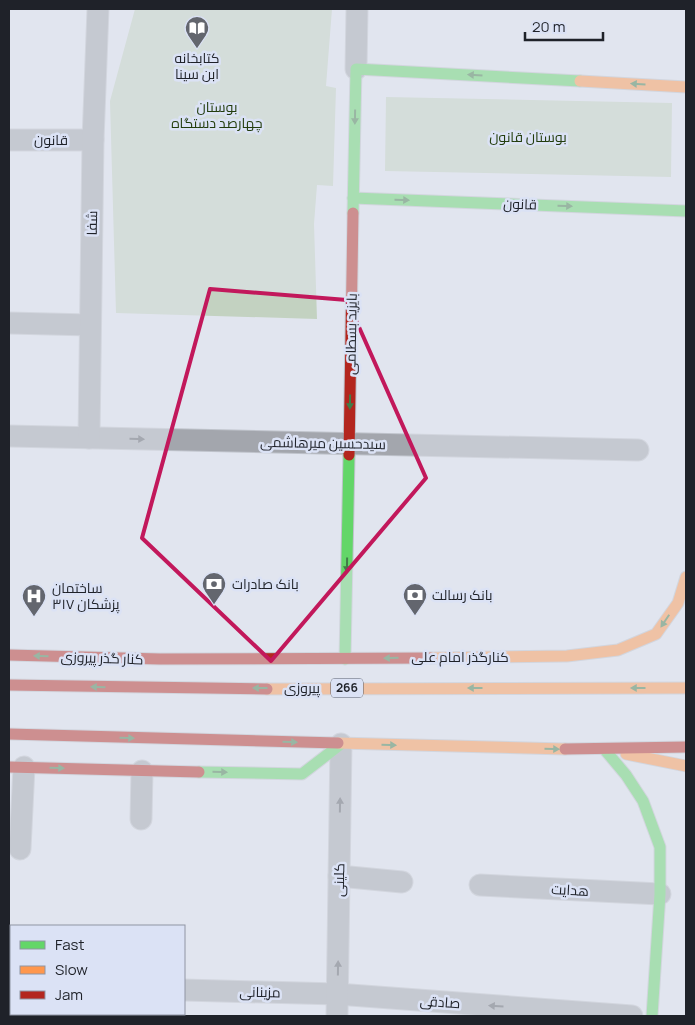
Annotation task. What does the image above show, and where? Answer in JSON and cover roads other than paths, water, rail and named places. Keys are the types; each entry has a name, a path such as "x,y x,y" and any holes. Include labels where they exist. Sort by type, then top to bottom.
{"main road":[{"path":"356,68 686,87"},
{"name":"بایزید بسطامی","path":"345,659 356,68"},
{"name":"قانون","path":"354,198 686,211"},
{"name":"کنارگذر امام علی","path":"195,660 567,656 618,650 656,634 678,603 686,577"},
{"name":"کنار گذر پیروزی","path":"9,655 195,660"},
{"path":"160,659 177,688 195,660"},
{"name":"پیروزی","path":"9,685 177,688 686,688"},
{"path":"9,734 605,750 686,747"},
{"path":"16,767 302,774 341,744"},
{"path":"605,750 686,766"},
{"path":"605,750 626,775 643,801 660,847 660,894 652,1016"}],"street":[{"name":"شفا","path":"89,438 93,140 98,9"},
{"name":"بایزید بسطامی","path":"356,68 357,9"},
{"name":"قانون","path":"9,140 93,140"},
{"path":"9,323 90,325"},
{"name":"سیدحسین میرهاشمی","path":"9,436 638,450"},
{"name":"کلینی","path":"337,1016 341,744"},
{"path":"16,767 20,849"},
{"path":"141,819 142,771"},
{"path":"339,876 402,882"},
{"name":"هدایت","path":"480,885 660,894"},
{"name":"مزینانی","path":"185,990 337,994"},
{"name":"صادقی","path":"337,994 632,1016"}],"place":[{"name":"کتابخانه ابن سینا","path":"197,49"},
{"name":"بانک صادرات","path":"214,605"},
{"name":"بانک رسالت","path":"415,616"},
{"name":"ساختمان پزشکان ۳۱۷","path":"34,617"}],"park label":[{"name":"بوستان چهارصد دستگاه","path":"217,116"},
{"name":"بوستان قانون","path":"528,137"}]}
